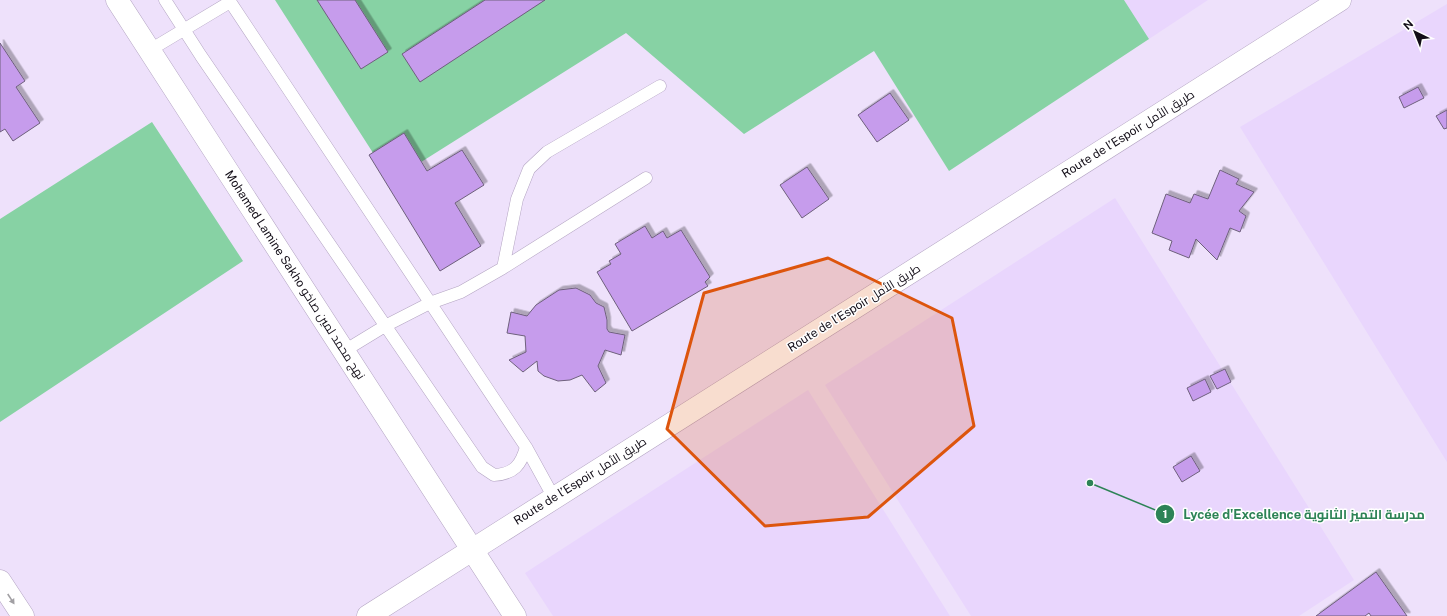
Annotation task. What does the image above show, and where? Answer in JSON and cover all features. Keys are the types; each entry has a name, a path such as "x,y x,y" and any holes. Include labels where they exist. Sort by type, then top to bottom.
{"street":[{"name":"Mohamed Lamine Sakho نهج محمد لمين صاخو","path":"118,0 515,616"},
{"name":"Route de l’Espoir طريق الأمل","path":"368,616 1340,0"},
{"path":"0,581 23,616"}],"lane":[{"path":"165,0 482,467 494,475 506,474 522,462 526,447"},
{"path":"150,50 229,1 526,447 554,498"},
{"path":"503,268 517,199 529,169 547,152 660,86"},
{"path":"344,351 385,326 430,303 461,292 503,268 646,178"}],"highlighted area":[{"path":"828,258 952,318 974,426 868,517 765,526 667,429 704,293"}],"shaded area":[{"path":"1124,0 1208,0 1149,39"},
{"path":"1447,4 1447,462 1240,127"},
{"path":"1115,198 1354,580 1299,616 971,616 825,385"},
{"path":"808,390 950,616 553,616 525,573"}],"green space":[{"path":"275,0 1124,0 1149,39 949,171 874,51 744,134 626,33 391,181"},
{"path":"152,122 243,261 0,422 0,219"}],"building":[{"path":"317,0 355,0 388,52 361,69"},
{"path":"485,0 545,0 420,82 402,54"},
{"path":"0,43 25,81 16,87 40,123 13,141 5,129 0,132"},
{"path":"1418,87 1424,98 1404,108 1399,97"},
{"path":"890,93 909,120 877,142 858,115"},
{"path":"1447,110 1447,128 1444,129 1436,116"},
{"path":"404,133 427,171 462,150 484,185 455,203 481,246 440,271 369,155"},
{"path":"807,167 829,199 802,218 780,185"},
{"path":"1220,170 1239,179 1236,184 1254,192 1239,211 1246,216 1240,232 1230,228 1217,260 1196,239 1189,258 1169,250 1172,241 1152,233 1166,194 1190,203 1194,194 1208,199"},
{"path":"645,226 652,238 663,231 667,238 681,230 710,277 705,282 708,286 632,331 597,272 611,264 609,261 621,254 615,244"},
{"path":"576,288 590,295 596,303 604,307 607,320 607,329 609,332 625,335 621,355 605,350 598,366 606,383 595,392 582,375 570,380 558,381 544,376 538,371 537,361 523,372 509,360 526,352 525,336 507,333 511,312 527,316 536,305 559,290"},
{"path":"1225,369 1231,382 1217,389 1210,376"},
{"path":"1205,379 1211,392 1193,401 1187,388"},
{"path":"1191,456 1200,471 1182,482 1173,467"},
{"path":"1376,572 1407,616 1371,616 1369,613 1365,616 1316,616"}],"place":[{"name":"Lycée d'Excellence مدرسة التميز الثانوية","path":"1090,483"}]}
